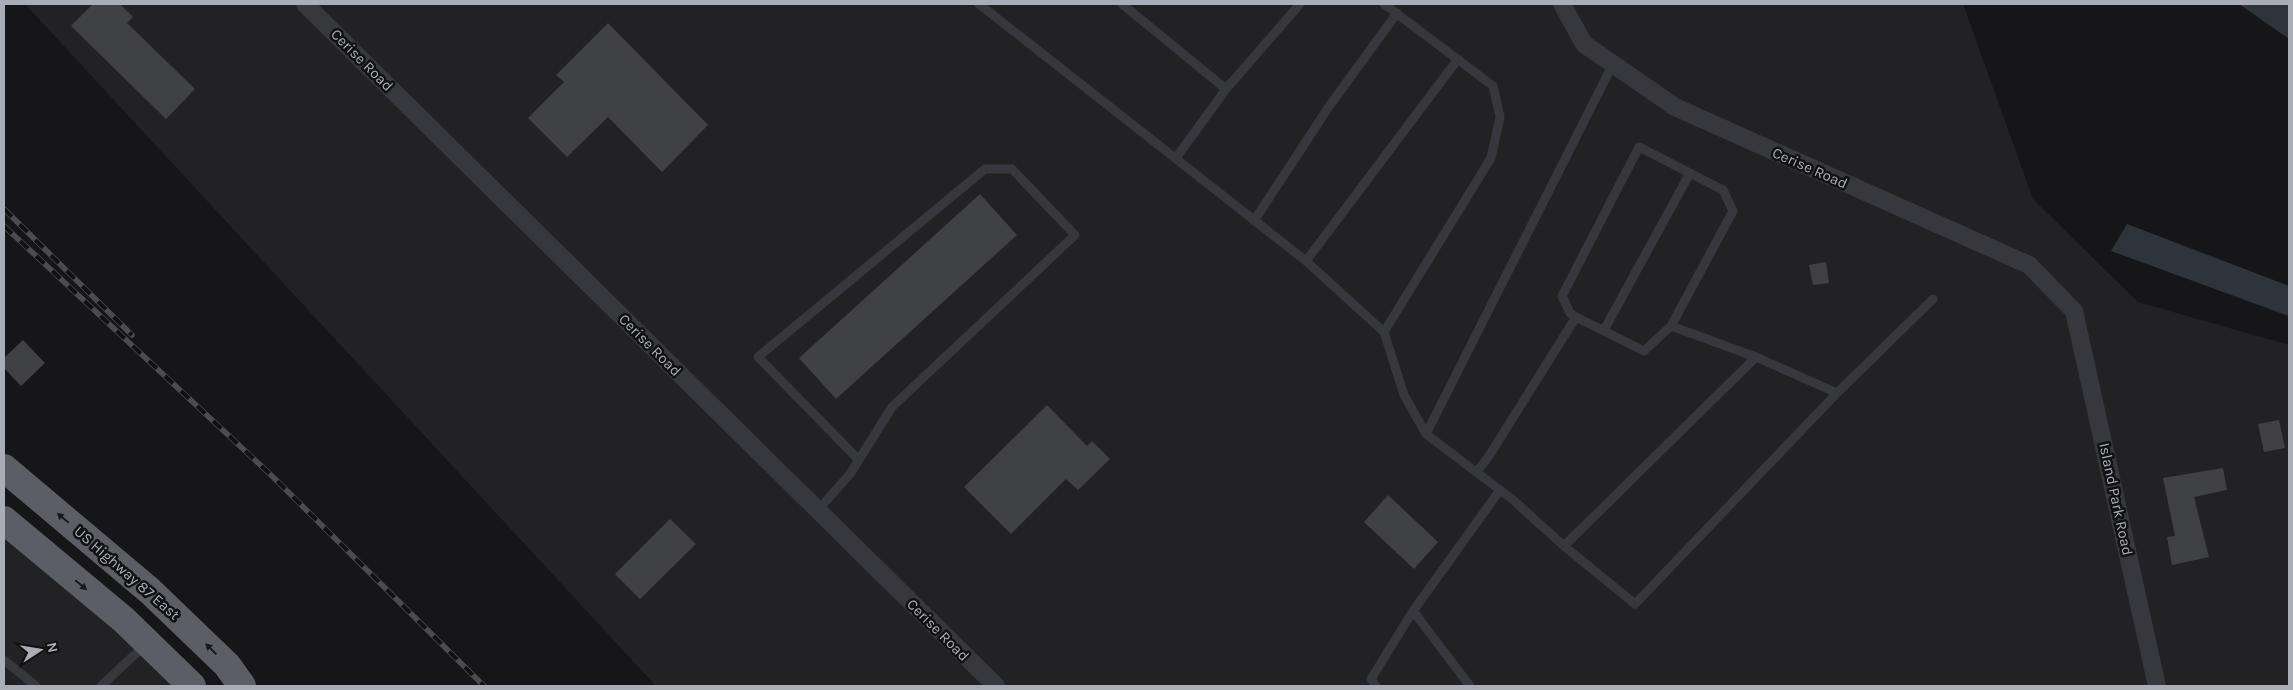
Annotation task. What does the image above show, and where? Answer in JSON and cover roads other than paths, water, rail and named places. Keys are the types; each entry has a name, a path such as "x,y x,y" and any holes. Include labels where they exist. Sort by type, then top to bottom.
{"highway":[{"name":"US Highway 87 East","path":"4,468 150,591 228,665 242,686"},
{"path":"4,520 124,620 192,686"}],"street":[{"name":"Cerise Road","path":"305,4 996,686"},
{"name":"Cerise Road","path":"1562,4 1584,44 1675,107 2029,265 2074,311"},
{"name":"Island Park Road","path":"2074,311 2157,686"}],"lane":[{"path":"979,4 1306,261 1384,332 1404,395 1426,434 1500,490 1635,604 1837,393 1933,299"},
{"path":"1122,4 1226,89"},
{"path":"1176,158 1226,89 1300,4"},
{"path":"1384,4 1493,86 1500,117 1491,158 1384,332"},
{"path":"1254,220 1328,108 1397,14"},
{"path":"1306,261 1458,59"},
{"path":"1426,434 1613,64"},
{"path":"1639,147 1690,173 1723,190 1733,211 1671,326 1644,351 1570,313 1562,296 1639,147"},
{"path":"818,510 850,474 892,407 1075,235 1012,169 984,169 758,358 858,459"},
{"path":"1604,330 1690,173"},
{"path":"1477,472 1489,456 1576,317"},
{"path":"1671,326 1756,358 1837,393"},
{"path":"1564,546 1756,358"},
{"path":"1376,686 1371,679 1413,611 1500,490"},
{"path":"1413,611 1470,686"},
{"path":"101,686 147,643"},
{"path":"4,660 36,686"}],"railway":[{"path":"4,209 132,335"},
{"path":"4,226 271,475 484,686"}]}
